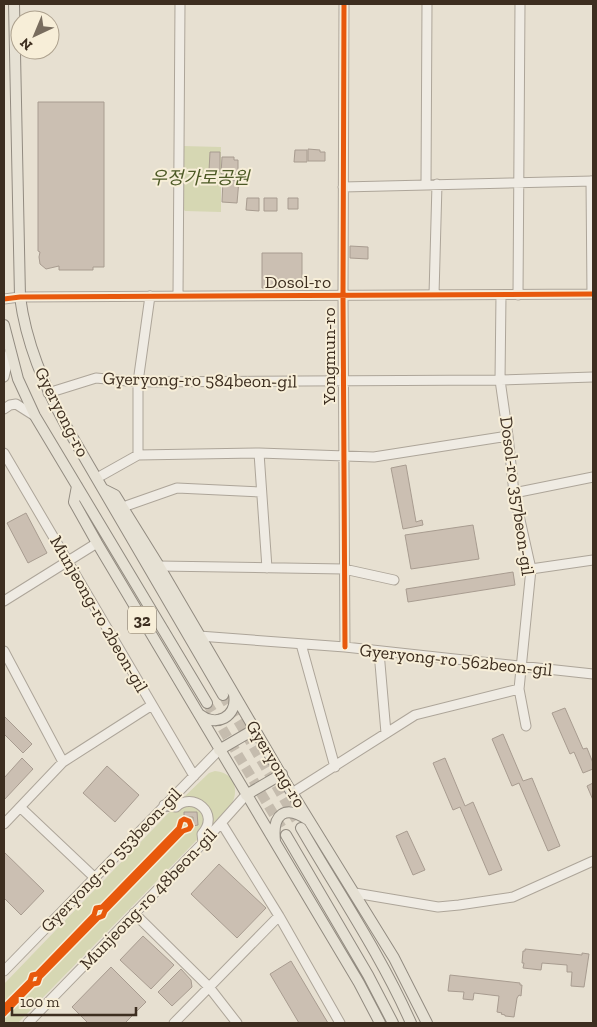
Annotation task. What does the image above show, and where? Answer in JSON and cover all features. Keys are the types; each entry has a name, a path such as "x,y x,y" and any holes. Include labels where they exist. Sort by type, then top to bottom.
{"main road":[{"name":"Gyeryong-ro","path":"14,4 20,297 24,322 48,393 96,478 227,692 255,729 292,793 394,958 427,1023"},
{"name":"Gyeryong-ro","path":"4,325 18,379 35,416 207,703"},
{"name":"Gyeryong-ro","path":"77,486 74,502 97,544 275,843"},
{"name":"Gyeryong-ro","path":"103,489 115,495 159,566 200,636 227,692"},
{"path":"195,710 204,718 210,720 224,718 233,708 235,702 234,695 227,692"},
{"path":"219,750 255,729"},
{"path":"246,795 282,774"},
{"path":"275,843 274,824 280,816 291,812 311,822"},
{"name":"Gyeryong-ro","path":"301,828 392,984 411,1023"},
{"name":"Gyeryong-ro","path":"286,836 368,975 393,1023"},
{"name":"32","path":"275,843 359,983 380,1023"}],"street":[{"path":"178,296 180,4"},
{"name":"Yongmun-ro","path":"344,4 343,381 345,647"},
{"path":"426,4 426,184"},
{"path":"518,295 520,4"},
{"name":"Dosol-ro","path":"4,299 20,297 593,294 592,181"},
{"path":"343,186 592,181"},
{"path":"434,295 437,184"},
{"name":"Dosol-ro 357beon-gil","path":"501,295 500,380 514,493 531,569 519,689 526,726"},
{"path":"138,455 138,382 150,296"},
{"path":"4,377 10,350"},
{"name":"Gyeryong-ro 584beon-gil","path":"48,393 96,378 138,382 593,378"},
{"path":"4,409 10,404 16,404 35,416"},
{"path":"96,478 138,455 260,453 374,457 508,436"},
{"name":"Munjeong-ro 2beon-gil","path":"4,453 194,776"},
{"path":"260,453 267,568"},
{"path":"514,493 593,477"},
{"path":"122,507 177,488 261,492"},
{"path":"4,601 97,544"},
{"path":"531,569 593,560"},
{"path":"159,566 344,569 394,580"},
{"name":"Gyeryong-ro 562beon-gil","path":"200,636 345,647 593,674"},
{"path":"301,644 335,767"},
{"path":"4,651 63,762"},
{"path":"379,652 386,732"},
{"path":"292,793 415,715 519,689"},
{"path":"4,824 63,762 152,705"},
{"name":"Gyeryong-ro 553beon-gil","path":"4,971 219,750"},
{"name":"Munjeong-ro 48beon-gil","path":"28,1023 222,824 246,795"},
{"path":"164,805 176,807 180,803 188,801 198,803 205,810 209,819 208,828 202,834 203,843"},
{"path":"20,807 94,877"},
{"path":"222,824 279,916 340,1023"},
{"path":"355,894 438,907 459,905 513,897 593,862"},
{"path":"134,913 209,987 237,1023"},
{"path":"174,1023 279,916"}],"green space":[{"name":"우정가로공원","path":"183,146 221,147 221,212 185,211 178,203 179,154"},
{"path":"215,771 222,772 231,778 235,794 231,805 18,1023 4,1023 4,984 182,799 209,773"}],"building":[{"path":"38,102 104,102 104,267 93,267 93,270 59,270 59,266 46,269 40,264 40,252 38,251"},
{"path":"308,149 325,152 325,161 308,161"},
{"path":"295,150 307,150 307,162 294,162"},
{"path":"210,152 220,152 220,171 209,171"},
{"path":"222,157 234,157 234,160 238,160 238,175 221,174"},
{"path":"223,180 239,180 237,203 222,202"},
{"path":"247,198 259,198 259,211 246,210"},
{"path":"264,198 277,198 277,211 264,211"},
{"path":"288,198 298,198 298,209 288,209"},
{"path":"350,246 368,247 368,259 350,258"},
{"path":"262,253 302,253 302,288 262,288"},
{"path":"406,465 416,522 422,520 423,525 403,529 391,468"},
{"path":"26,513 47,553 28,563 7,523"},
{"path":"473,525 479,559 411,569 405,535"},
{"path":"513,572 515,585 408,602 406,589"},
{"path":"565,708 583,749 587,748 593,763 593,769 583,773 574,752 570,754 552,713"},
{"path":"4,716 32,744 23,753 4,734"},
{"path":"503,734 523,781 532,778 560,846 548,851 519,783 512,786 492,739"},
{"path":"22,758 33,769 4,800 4,778"},
{"path":"445,758 465,806 473,802 502,870 489,875 460,807 453,810 433,763"},
{"path":"107,766 139,795 115,822 83,793"},
{"path":"593,783 593,800 587,786"},
{"path":"184,812 197,812 198,825 193,826 193,817 184,817"},
{"path":"407,831 425,870 413,875 396,836"},
{"path":"4,852 44,891 21,915 4,898"},
{"path":"219,864 266,908 237,938 191,894"},
{"path":"143,936 174,965 151,989 120,960"},
{"path":"525,949 582,955 582,953 589,954 584,987 571,986 572,972 567,972 567,965 542,963 541,970 523,968 523,951"},
{"path":"291,961 328,1023 299,1023 270,974"},
{"path":"111,967 146,1002 125,1023 88,1023 72,1007"},
{"path":"181,969 191,980 192,987 172,1006 158,992"},
{"path":"450,975 520,983 522,985 521,996 519,995 517,998 514,1017 505,1016 497,1012 499,996 474,993 473,1000 463,999 464,992 448,991"}],"tunnel":[{"path":"223,695 301,828"},
{"path":"207,703 286,835"}],"cycle path":[{"path":"344,4 345,647"},
{"path":"4,299 20,297 593,294"},
{"path":"4,1007 30,981 32,975 37,974 94,915 96,908 102,907 179,828 181,821 184,819 189,821 191,826 189,829 183,831 105,911 103,916 98,918 40,977 38,983 33,984 4,1014"}]}
